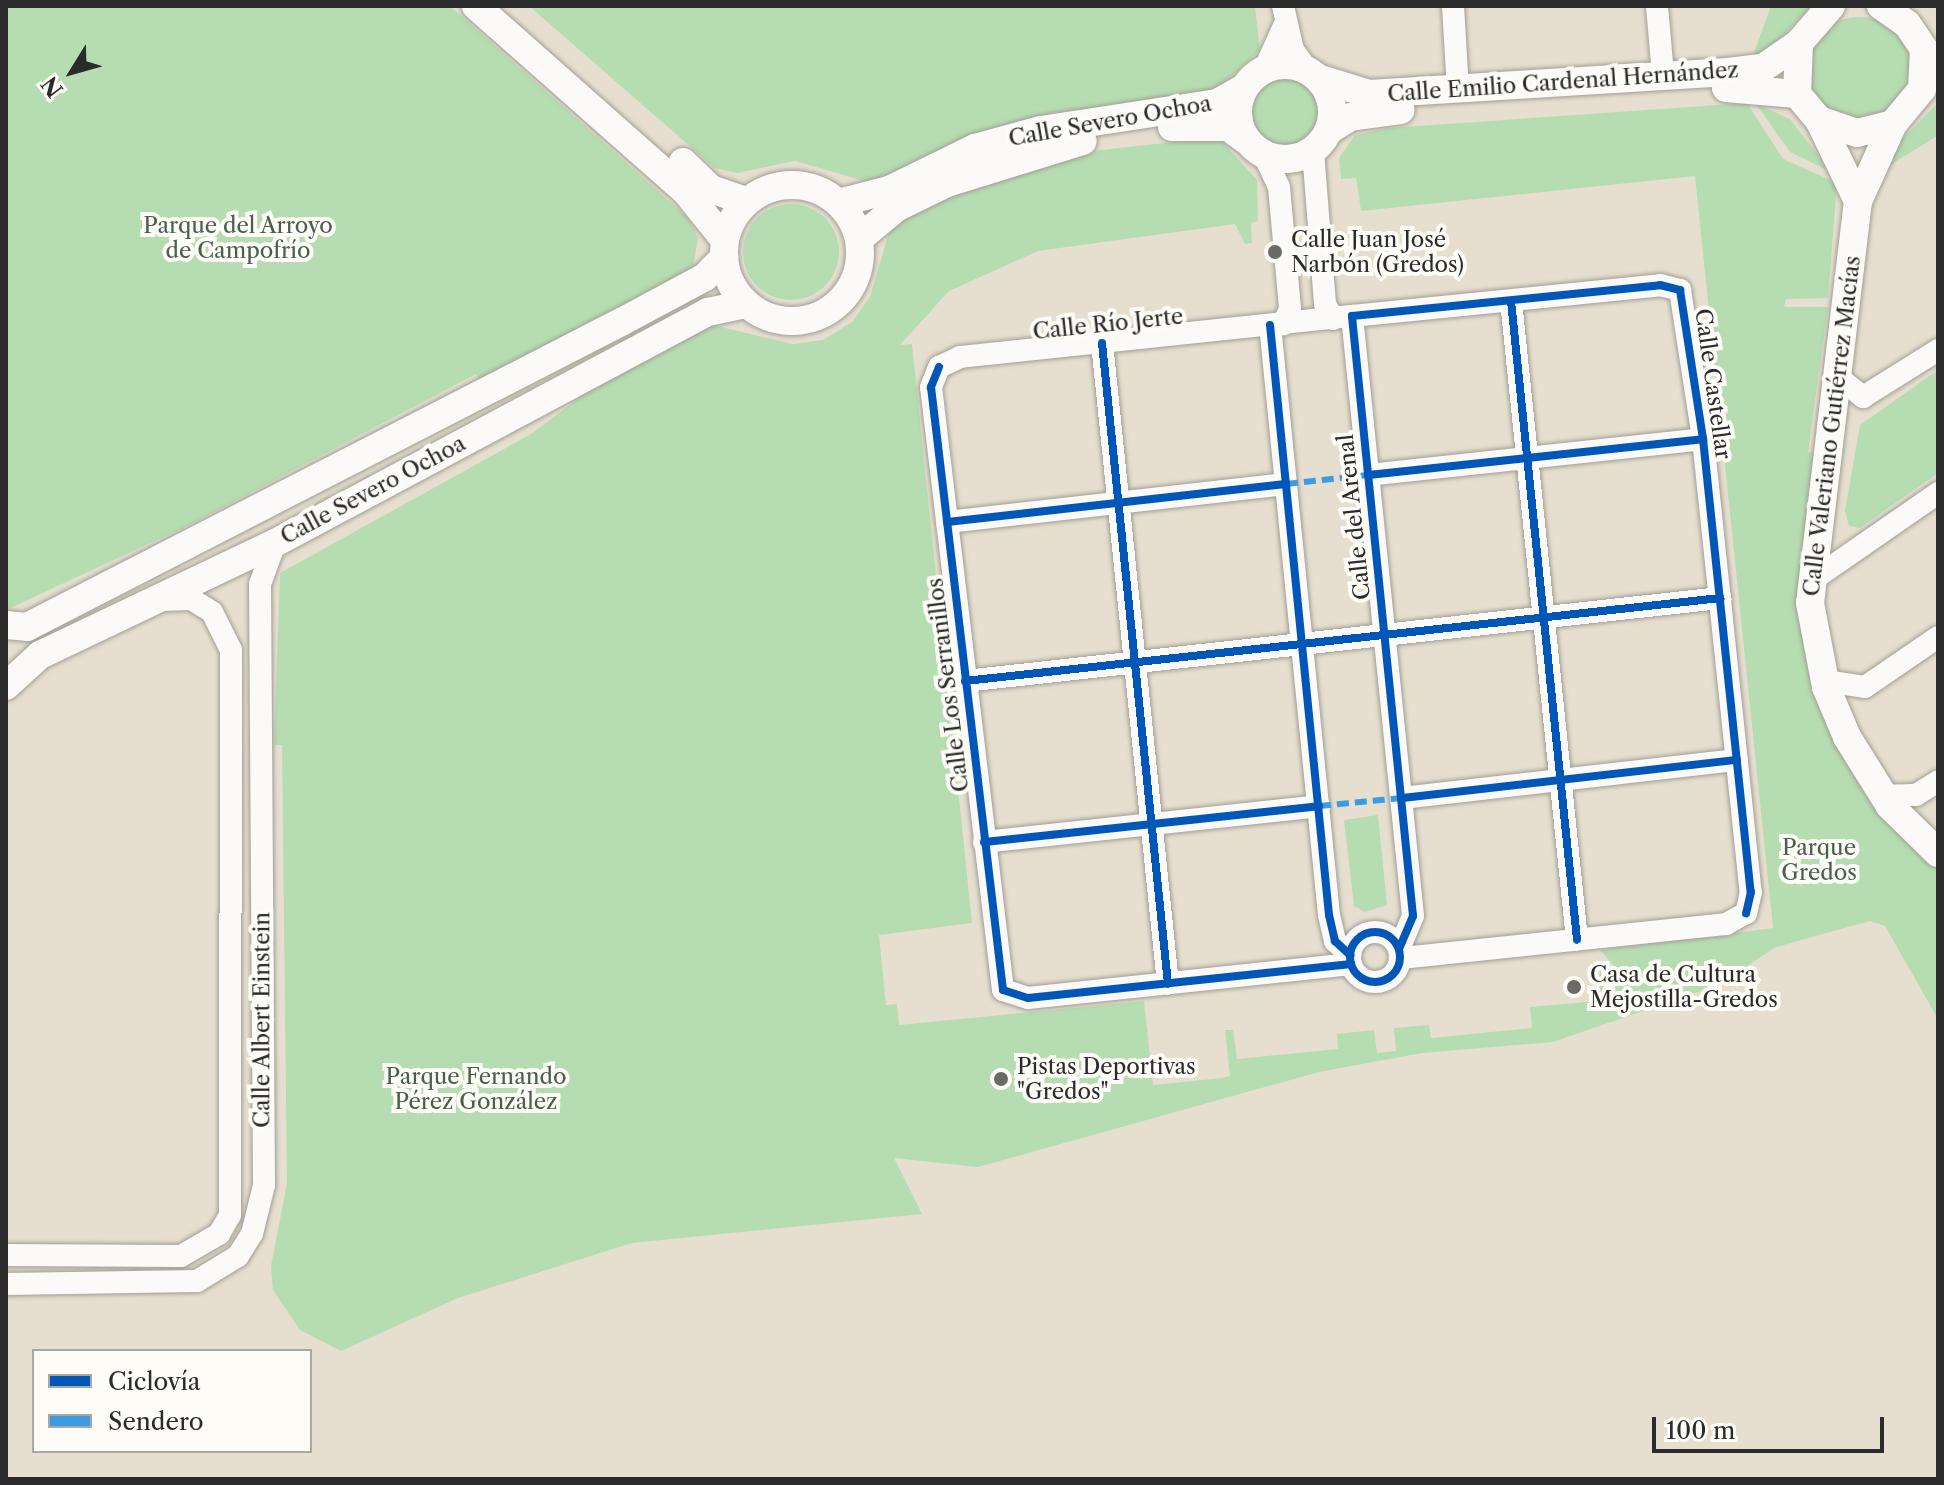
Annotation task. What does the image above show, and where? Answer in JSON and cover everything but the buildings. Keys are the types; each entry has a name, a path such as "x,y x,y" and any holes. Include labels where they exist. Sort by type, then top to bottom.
{"main road":[{"path":"476,6 687,193 724,248 745,304 791,322 828,311 856,272 860,238 842,202 795,185 763,189 745,201 724,248"},
{"path":"503,6 711,189 745,201"},
{"name":"Calle Emilio Cardenal Hernández","path":"1313,74 1369,94 1763,68 1799,43 1831,6"},
{"path":"1881,6 1907,24 1931,50 1930,86"},
{"path":"1799,43 1797,94 1819,120 1858,201"},
{"path":"1265,68 1313,74 1333,102 1331,129 1313,151 1285,160 1255,147 1238,121 1244,88 1265,68"},
{"name":"Calle Emilio Cardenal Hernández","path":"1331,129 1350,117 1407,110 1749,86 1797,94"},
{"name":"Calle Valeriano Gutiérrez Macías","path":"1930,86 1893,124 1858,201 1811,581 1825,681 1883,796 1938,853"},
{"name":"Calle Severo Ochoa","path":"842,202 889,190 975,148 1041,130 1217,103 1244,88"},
{"path":"1819,120 1857,133 1893,124"},
{"name":"Calle Severo Ochoa","path":"860,238 896,208 947,183 1047,148 1199,124 1228,127 1255,147"},
{"name":"Calle Severo Ochoa","path":"6,625 27,627 635,315 705,277 724,248"},
{"name":"Calle Severo Ochoa","path":"6,686 40,655 275,543 708,312 745,304"}],"street":[{"path":"1453,6 1458,89"},
{"path":"1657,6 1663,74"},
{"path":"1265,68 1283,16"},
{"path":"1283,16 1313,74"},
{"path":"1255,147 1279,187 1290,309 1277,325 1286,484 1331,931 1361,978 1378,982 1393,974 1399,953"},
{"name":"Calle del Arenal","path":"1313,151 1325,304 1342,318 1368,475 1413,916 1399,953"},
{"name":"Calle Río Jerte","path":"939,367 960,357 1660,285 1680,290"},
{"name":"Calle Castellar","path":"1577,940 1726,924 1746,913 1751,892 1703,439 1680,290"},
{"path":"1350,959 1355,941 1372,932 1399,953 1577,940 1511,301"},
{"path":"1102,343 1168,984 1350,959"},
{"path":"1835,375 1863,397 1938,350"},
{"name":"Calle Los Serranillos","path":"939,367 931,387 999,974 1009,997 1168,984"},
{"path":"1368,475 1703,439"},
{"path":"947,522 1286,484"},
{"path":"1811,581 1938,493"},
{"name":"Calle Albert Einstein","path":"6,1284 197,1281 238,1256 252,1234 264,1185 260,584 275,543"},
{"path":"965,681 1720,598"},
{"name":"Calle Albert Einstein","path":"6,1255 181,1256 219,1234 230,1215 231,650 212,612 191,599 155,600"},
{"path":"1825,681 1865,687 1938,637"},
{"path":"1402,798 1737,760"},
{"path":"1883,796 1916,795 1938,781"},
{"path":"984,842 1319,806"}],"green space":[{"name":"Parque del Arroyo de Campofrío","path":"6,6 450,6 687,217 698,237 693,269 483,387 476,374 187,526 6,610"},
{"path":"529,6 1255,6 1260,50 1213,93 1051,113 868,182 795,161 737,173 715,168"},
{"path":"1771,6 1811,6 1773,47 1752,58"},
{"path":"1859,17 1879,21 1902,40 1911,69 1907,89 1888,112 1859,121 1839,117 1816,98 1807,69 1811,49 1830,26"},
{"path":"1278,75 1292,75 1311,85 1321,104 1321,118 1311,137 1292,147 1278,147 1259,137 1249,118 1249,104 1259,85"},
{"path":"1747,103 1783,159 1837,183 1828,298 1786,299 1784,307 1828,307 1808,452 1816,453 1809,668 1938,861 1938,1019 1885,926 1870,921 1776,947 1718,985 1553,1042 1422,1053 1319,1072 978,1167 894,1158 922,1214 632,1243 458,1298 341,1351 300,1330 273,1290 271,1266 287,1183 282,745 274,745 280,573 531,434 584,394 709,324 792,344 823,340 852,322 870,297 890,229 925,203 1066,154 1218,137 1257,180 1258,221 1251,223 1252,243 1245,244 1235,224 1038,251 949,291 900,345 912,344 972,923 879,935 886,1005 897,1004 899,1025 1144,1001 1153,1085 1222,1078 1230,1076 1225,1030 1233,1030 1237,1059 1338,1049 1337,1034 1374,1030 1377,1053 1396,1051 1394,1028 1429,1025 1431,1038 1532,1028 1530,1007 1599,1001 1600,969 1614,966 1600,950 1773,928 1695,176 1361,211 1356,178 1341,179 1339,158 1355,135 1388,128"},
{"path":"1938,103 1937,136 1879,172 1900,141"},
{"path":"1756,104 1790,119 1831,172 1790,152"},
{"path":"791,204 809,208 825,218 835,234 839,252 835,270 825,286 809,296 791,300 773,296 757,286 747,270 743,252 747,234 757,218 773,208"},
{"path":"1938,370 1938,473 1860,528 1849,526 1845,511 1860,425"},
{"path":"1378,815 1387,905 1365,912 1354,906 1344,820"}],"marked path":[{"path":"1286,484 1368,475"},
{"path":"1319,806 1402,798"}],"cycle path":[{"path":"1399,949 1413,916 1352,316 1660,285 1680,290 1703,439 1751,892 1746,913"},
{"path":"1511,301 1577,940"},
{"path":"1270,325 1329,915 1335,941 1350,955"},
{"path":"1102,343 1168,984"},
{"path":"939,367 931,387 1003,990 1028,998 1351,964"},
{"path":"1368,475 1703,439"},
{"path":"947,522 1286,484"},
{"path":"965,681 1720,598"},
{"path":"1402,798 1737,760"},
{"path":"984,842 1319,806"},
{"path":"1375,932 1393,939 1400,957 1393,975 1375,982 1357,975 1350,957 1357,939 1375,932"}],"place":[{"name":"Calle Juan José Narbón (Gredos)","path":"1275,252"},
{"name":"Casa de Cultura Mejostilla-Gredos","path":"1574,987"},
{"name":"Pistas Deportivas \"Gredos\"","path":"1001,1079"}],"park label":[{"name":"Parque Gredos","path":"1819,860"},
{"name":"Parque Fernando Pérez González","path":"476,1088"}]}
